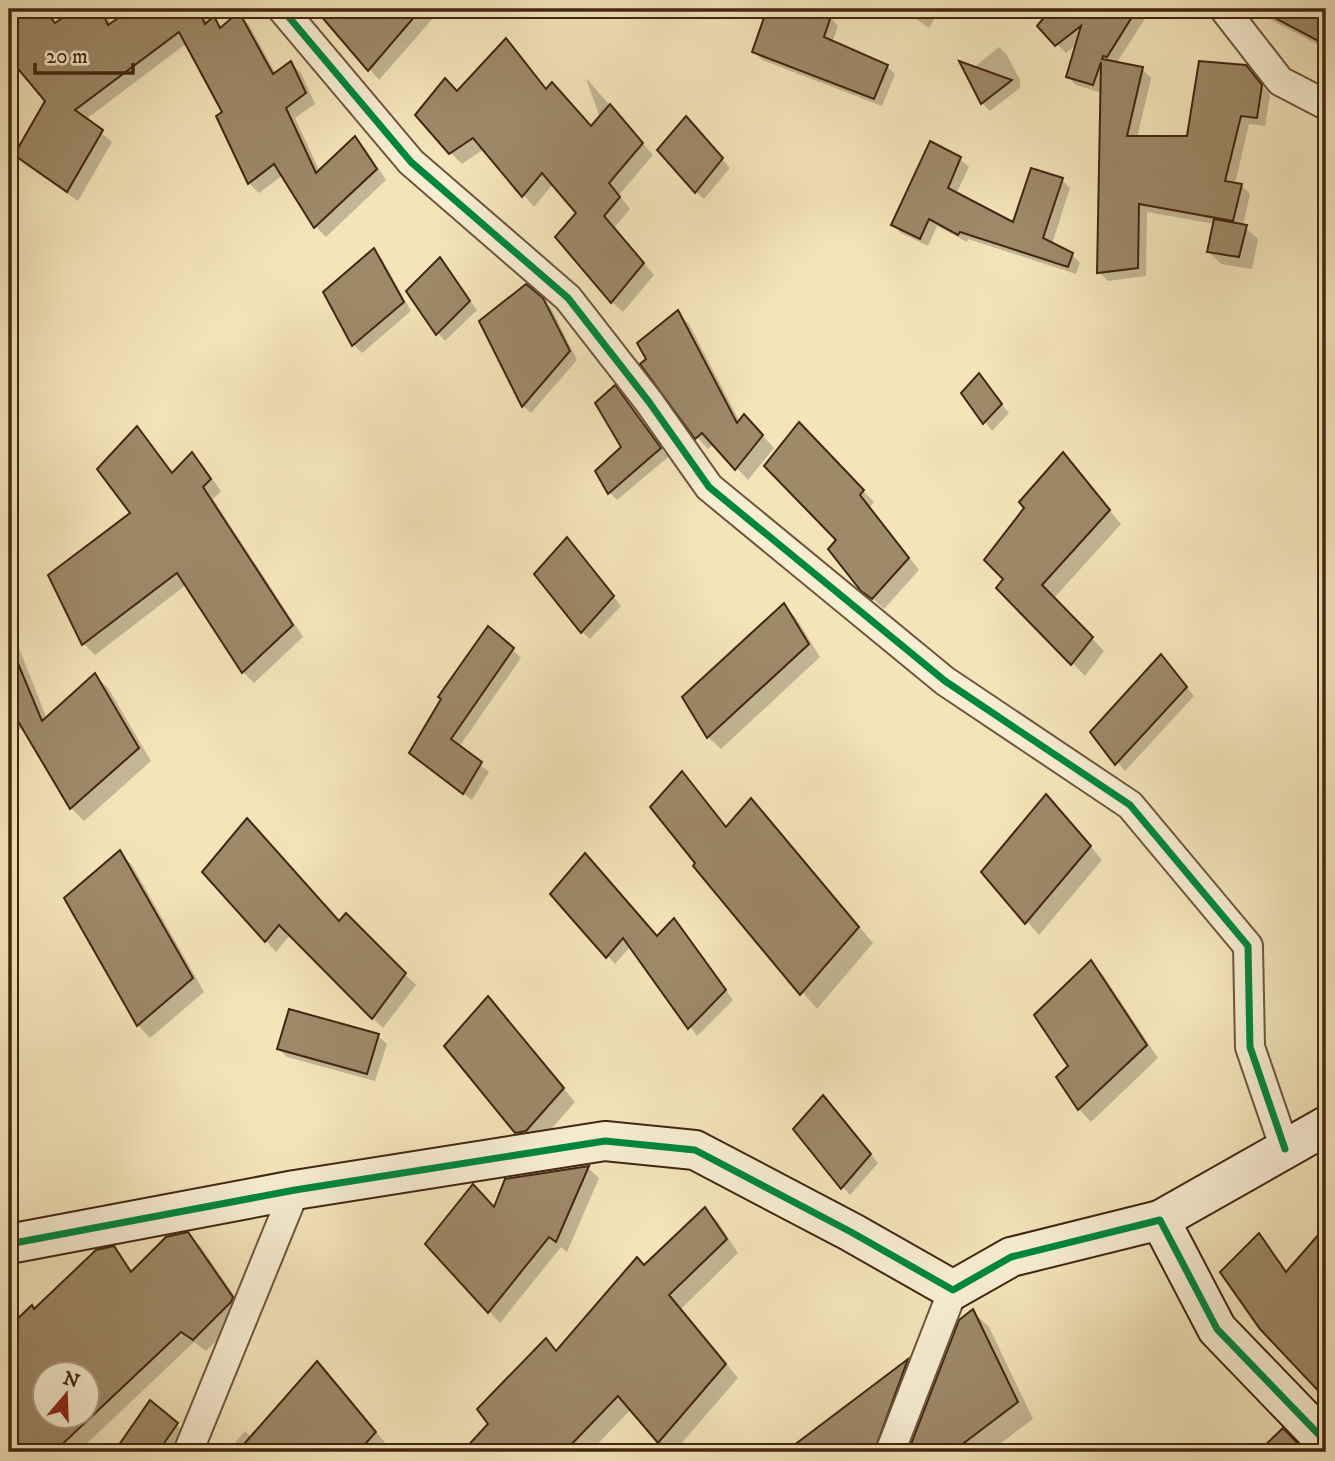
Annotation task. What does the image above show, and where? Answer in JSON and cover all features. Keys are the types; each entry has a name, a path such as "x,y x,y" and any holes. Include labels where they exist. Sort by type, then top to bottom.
{"street":[{"path":"282,9 411,162 568,298 649,402 709,486 945,681 1130,805 1248,946 1250,1047 1285,1149"},
{"path":"1224,9 1280,81 1326,105"},
{"path":"890,1452 953,1290 1011,1257 1160,1220 1326,1126"},
{"path":"9,1244 295,1190 605,1141 695,1150 840,1225 953,1290"},
{"path":"188,1452 295,1190"},
{"path":"1160,1220 1217,1329 1326,1442"}],"building":[{"path":"9,9 43,9 55,23 75,9 101,9 108,25 131,9 210,9 201,15 205,24 214,16 220,28 239,12 273,74 291,61 306,93 286,108 316,173 355,136 377,169 314,228 274,164 248,184 216,116 222,112 179,32 75,110 103,130 67,192 14,155 45,101 9,58"},
{"path":"315,9 421,9 368,71"},
{"path":"767,9 811,9 831,16 824,37 888,65 874,99 752,52"},
{"path":"1051,9 1137,9 1107,57 1103,56 1102,59 1143,67 1127,136 1187,136 1199,61 1246,65 1262,85 1257,118 1241,116 1225,181 1242,184 1233,221 1139,204 1138,268 1097,273 1101,62 1093,85 1066,77 1081,26 1055,46 1037,26"},
{"path":"1258,9 1326,9 1326,45"},
{"path":"506,38 546,89 552,82 591,126 610,104 643,143 609,183 620,197 604,216 644,263 611,303 555,237 576,213 542,173 522,197 473,138 449,154 415,115 445,78 457,91"},
{"path":"959,61 1012,80 981,104"},
{"path":"686,116 723,158 695,193 657,150"},
{"path":"930,141 961,157 948,188 1013,222 1031,168 1063,178 1043,238 1073,253 1068,267 960,232 958,235 929,219 920,239 891,225"},
{"path":"1214,219 1247,225 1239,257 1207,252"},
{"path":"374,248 404,302 352,346 323,292"},
{"path":"440,257 470,301 436,335 406,291"},
{"path":"526,284 543,298 570,351 522,407 479,321"},
{"path":"678,310 737,423 744,414 763,435 735,470 702,433 695,439 640,364 646,359 637,343"},
{"path":"979,373 1002,404 983,424 961,393"},
{"path":"615,385 661,448 608,494 595,471 621,447 595,403"},
{"path":"799,422 864,490 860,495 909,558 872,599 861,591 828,549 836,540 764,466"},
{"path":"137,426 172,473 192,452 211,479 203,487 293,625 242,673 177,573 82,645 48,575 130,513 97,469"},
{"path":"1063,452 1110,510 1042,585 1093,637 1071,665 996,588 1003,579 984,560 1024,508 1019,502"},
{"path":"567,537 614,596 581,633 534,574"},
{"path":"784,603 809,644 707,738 682,697"},
{"path":"488,626 514,648 451,739 482,762 463,794 409,753 441,699 438,697"},
{"path":"9,642 42,721 95,673 139,748 70,809 9,706"},
{"path":"1161,654 1187,687 1115,765 1090,732"},
{"path":"682,771 726,827 751,798 859,927 800,995 693,866 695,863 650,807"},
{"path":"1046,794 1091,846 1025,924 981,872"},
{"path":"247,818 339,921 346,913 406,973 372,1019 279,925 265,942 202,872"},
{"path":"120,850 193,978 137,1026 64,898"},
{"path":"585,853 657,936 674,918 726,990 688,1029 623,938 606,958 550,894"},
{"path":"1091,960 1147,1045 1078,1110 1056,1077 1068,1066 1034,1015"},
{"path":"488,996 564,1088 526,1131 515,1133 444,1046"},
{"path":"289,1009 379,1034 367,1074 277,1049"},
{"path":"823,1095 871,1154 841,1189 793,1129"},
{"path":"589,1166 556,1242 549,1237 488,1313 425,1244 473,1184 494,1207 505,1179"},
{"path":"705,1207 727,1239 669,1295 726,1364 658,1443 618,1396 564,1452 462,1452 488,1424 477,1409 546,1338 556,1351 637,1257 644,1265"},
{"path":"1326,1226 1326,1399 1260,1329 1220,1272 1259,1233 1286,1272"},
{"path":"188,1232 233,1297 193,1340 181,1332 102,1407 102,1360 32,1360 32,1430 77,1430 54,1452 9,1452 9,1327 32,1305 34,1309 96,1250 114,1246 131,1272 166,1237"},
{"path":"973,1309 1018,1402 952,1452 908,1452 959,1320"},
{"path":"908,1359 874,1452 785,1452"},
{"path":"317,1361 376,1432 358,1452 237,1452"},
{"path":"150,1400 178,1423 158,1452 114,1452"},
{"path":"1283,1428 1306,1452 1258,1452"}],"cycle path":[{"path":"282,9 411,162 568,298 649,402 709,487 945,681 1130,805 1248,946 1250,1047 1285,1149"},
{"path":"9,1244 295,1190 605,1141 695,1150 851,1232 953,1290 1011,1257 1160,1220 1217,1329 1326,1442"}]}
